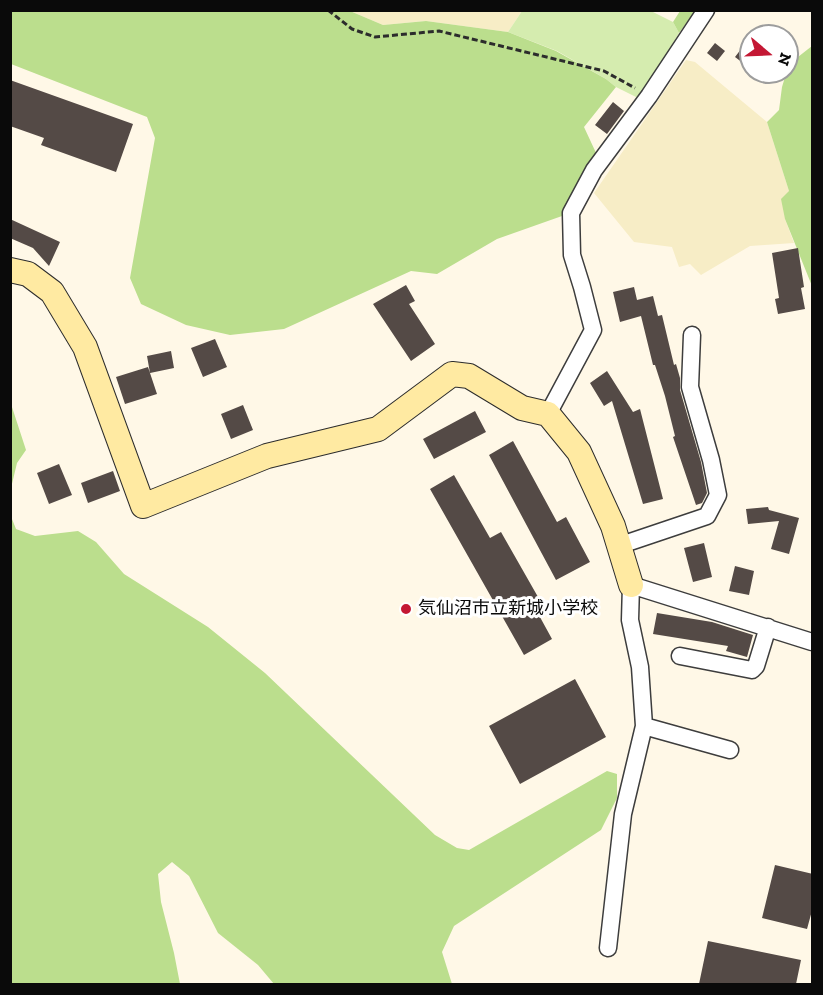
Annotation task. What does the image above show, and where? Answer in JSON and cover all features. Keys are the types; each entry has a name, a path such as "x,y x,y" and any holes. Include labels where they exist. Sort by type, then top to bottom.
{"street":[{"path":"548,414 593,330 572,255 571,213 594,170 649,96 706,10"},
{"path":"10,270 28,274 52,292 85,347 143,506 267,456 378,429 452,374 469,376 522,408 548,414 579,452 613,526 631,585 630,620 640,667 644,726 623,814 608,948"},
{"path":"618,546 707,516 718,495 711,460 690,387 692,335"},
{"path":"631,585 813,642"},
{"path":"680,656 752,670 756,666 768,627"},
{"path":"644,726 730,750"}],"path":[{"path":"328,10 352,29 375,37 439,32 604,71 649,96"}],"shaded area":[{"path":"350,11 522,11 508,32 426,21 383,25"},
{"path":"686,60 695,62 767,122 789,191 785,219 794,243 750,246 701,275 690,264 679,267 672,247 634,242 594,193"}],"green space":[{"path":"649,10 673,22 679,33 640,99 557,51 508,32 522,11"},
{"path":"10,11 350,11 383,25 426,21 508,32 556,51 616,87 584,127 597,155 562,216 497,239 437,274 411,271 284,329 230,335 186,325 141,304 130,278 155,138 147,117 11,64"},
{"path":"680,11 695,11 679,33 673,22"},
{"path":"812,46 812,286 785,219 781,199 789,191 767,122 779,110 783,84 799,84 799,56"},
{"path":"11,404 26,450 17,463 11,488"},
{"path":"10,514 16,529 35,536 78,531 96,542 124,574 208,627 265,673 435,835 457,848 469,850 607,771 617,774 617,798 601,830 454,926 442,952 452,984 274,984 258,965 218,933 189,876 172,862 158,874 161,902 180,984 11,984"}],"building":[{"path":"715,43 725,51 717,61 707,53"},
{"path":"10,80 133,124 116,172 41,145 44,138 10,126"},
{"path":"613,102 624,111 607,134 595,125"},
{"path":"10,219 60,242 49,266 33,248 10,238"},
{"path":"798,248 805,309 778,314 775,299 779,298 772,253"},
{"path":"406,285 415,301 409,304 435,344 411,361 373,304"},
{"path":"634,287 637,300 653,296 658,316 662,315 674,365 676,364 680,378 680,390 701,462 707,493 702,503 696,505 673,437 675,436 665,396 655,365 653,365 641,316 620,322 613,292"},
{"path":"215,339 227,367 203,377 191,348"},
{"path":"171,351 174,368 150,373 147,356"},
{"path":"148,367 157,394 125,404 116,377"},
{"path":"607,371 633,412 640,409 663,499 643,504 612,401 604,406 590,383"},
{"path":"243,405 253,430 231,439 221,414"},
{"path":"475,411 486,432 434,459 423,439"},
{"path":"513,441 557,522 566,517 590,562 556,580 489,455"},
{"path":"59,464 72,495 49,504 37,473"},
{"path":"113,471 120,491 88,503 81,483"},
{"path":"454,475 490,538 501,532 542,604 535,608 552,639 524,655 430,489"},
{"path":"768,507 769,510 799,518 789,554 771,549 779,521 748,524 746,509"},
{"path":"704,543 712,577 693,582 684,548"},
{"path":"735,566 754,571 749,595 729,591"},
{"path":"657,613 712,622 753,635 747,657 726,651 728,646 653,634"},
{"path":"575,679 606,737 520,784 489,726"},
{"path":"775,865 813,874 813,907 807,929 762,918"},
{"path":"708,941 801,960 796,984 699,984"}],"place":[{"name":"気仙沼市立新城小学校","path":"406,609"}]}
